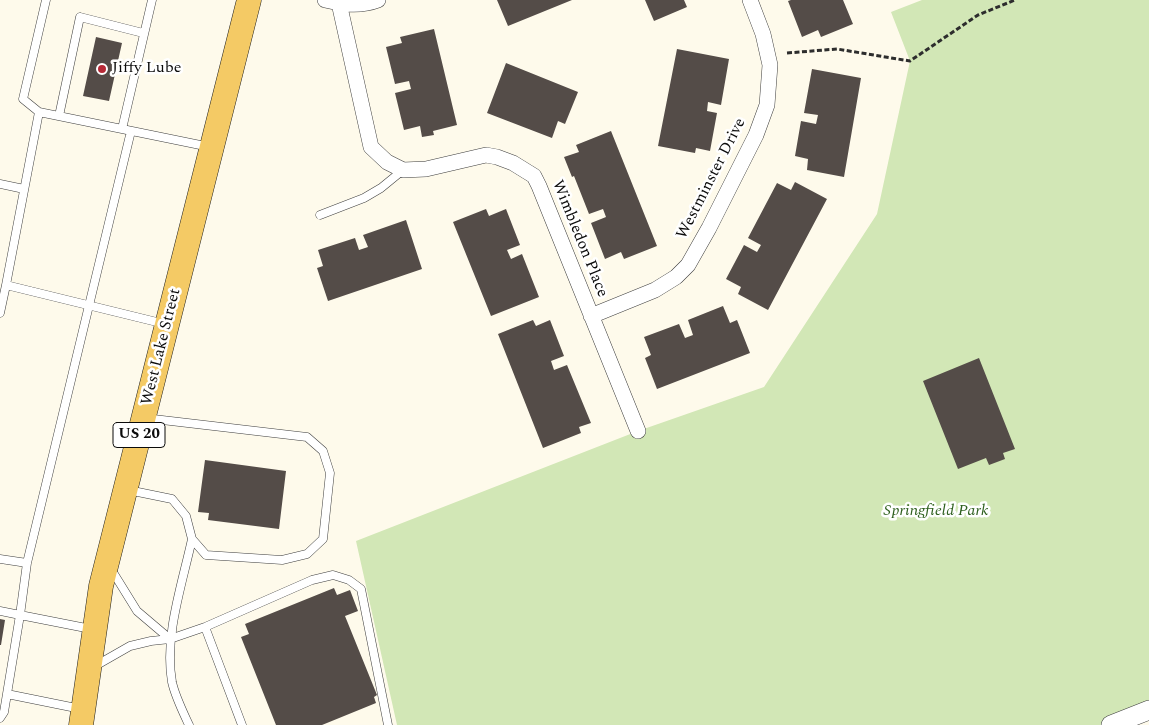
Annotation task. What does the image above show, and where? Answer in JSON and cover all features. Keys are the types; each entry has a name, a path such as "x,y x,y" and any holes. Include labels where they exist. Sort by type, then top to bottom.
{"main road":[{"name":"West Lake Street","path":"82,717 101,586 249,0"}],"street":[{"path":"378,0 370,4 350,5 332,1 371,147 387,162 402,170"},
{"name":"Westminster Drive","path":"591,316 656,290 676,277 688,265 752,143 767,105 770,65 750,0"},
{"name":"Wimbledon Place","path":"402,170 426,169 486,155 513,163 534,176 638,431"},
{"path":"1111,725 1149,710"}],"lane":[{"path":"46,0 23,99 39,112 212,148"},
{"path":"0,718 4,712 27,563 89,305 126,130 143,33 152,0"},
{"path":"59,116 80,17 143,33"},
{"path":"0,312 39,112"},
{"path":"320,215 364,198 382,188 402,170"},
{"path":"0,184 24,189"},
{"path":"6,285 167,324"},
{"path":"126,490 172,499 186,516 192,539 206,555 282,560 307,554 323,539 330,472 323,451 307,437 144,418"},
{"path":"189,725 172,684 170,639 192,539"},
{"path":"0,559 27,563"},
{"path":"107,563 137,611 170,639"},
{"path":"89,670 130,646 170,639 205,627 312,580 333,575 349,580 361,589 388,725"},
{"path":"0,611 95,630"},
{"path":"205,627 242,725"},
{"path":"7,694 82,717"}],"path":[{"path":"787,53 837,49 910,61 978,16 1015,0"}],"green space":[{"name":"Springfield Park","path":"922,0 1149,0 1149,710 1111,725 397,725 356,541 638,431 764,387 877,214 910,61 891,12"}],"building":[{"path":"497,0 572,0 508,26"},
{"path":"645,0 684,0 687,7 654,21"},
{"path":"843,0 853,24 821,37 818,30 802,37 788,1"},
{"path":"434,29 457,125 433,131 434,135 422,137 420,126 404,130 395,93 411,89 409,81 395,84 386,47 402,43 400,37"},
{"name":"Jiffy Lube","path":"96,37 122,43 109,101 83,96"},
{"path":"677,49 729,59 721,105 708,102 707,111 717,113 710,151 696,148 695,153 658,146"},
{"path":"506,63 578,92 565,124 558,121 552,138 487,113"},
{"path":"812,69 861,78 844,177 807,170 808,159 795,156 801,121 816,124 818,115 804,113"},
{"path":"611,131 657,246 624,259 621,252 605,259 591,223 606,217 603,209 589,214 574,176 572,177 564,157 579,152 576,145"},
{"path":"795,182 827,199 768,310 738,294 741,287 726,279 744,245 757,252 761,245 748,238 777,183 791,190"},
{"path":"486,209 489,216 506,209 520,245 507,250 511,259 522,254 539,297 491,316 453,222"},
{"path":"406,220 422,269 328,301 317,268 323,266 318,250 355,238 359,250 368,247 363,235"},
{"path":"723,306 730,323 737,320 750,353 657,389 645,358 651,355 644,337 679,324 685,338 693,335 688,320"},
{"path":"533,320 536,326 550,320 564,356 551,361 554,370 567,365 591,423 579,427 581,433 543,448 498,334"},
{"path":"979,358 1015,449 1003,453 1005,459 989,465 986,458 958,469 923,381"},
{"path":"205,460 286,471 279,529 208,520 209,513 198,512"},
{"path":"334,588 337,595 350,590 358,611 345,616 377,695 374,697 376,703 322,725 276,725 241,637 249,634 245,624"},
{"path":"0,619 5,620 1,645 0,645"}],"place":[{"name":"Jiffy Lube","path":"102,69"}]}
